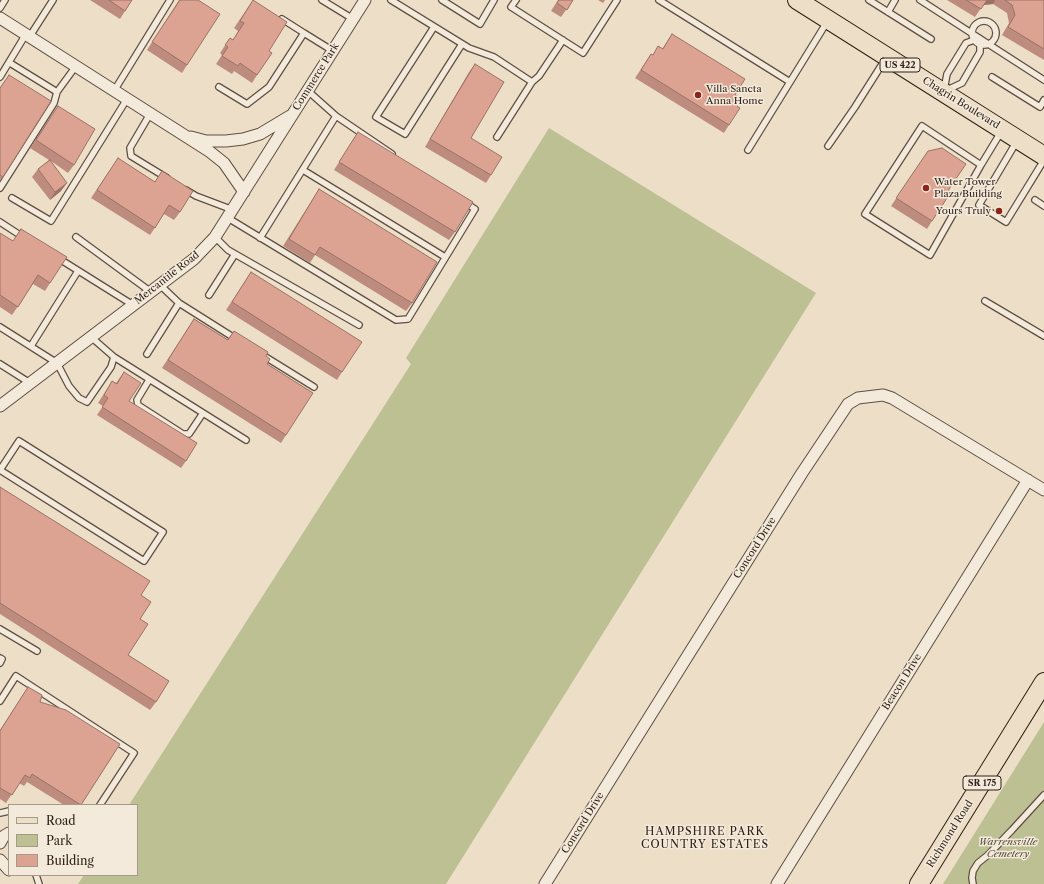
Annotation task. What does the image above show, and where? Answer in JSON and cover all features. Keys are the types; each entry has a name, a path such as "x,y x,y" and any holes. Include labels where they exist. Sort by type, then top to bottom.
{"main road":[{"name":"Chagrin Boulevard","path":"798,0 1043,155"},
{"name":"Richmond Road","path":"919,884 1044,682"}],"street":[{"name":"Commerce Park","path":"181,135 206,141 243,139 260,134 294,113 365,0"},
{"name":"Commerce Park","path":"0,18 208,151 224,163 244,192"},
{"name":"Mercantile Road","path":"0,406 194,259 215,237 231,214 294,113"},
{"name":"Concord Drive","path":"545,884 802,473 848,404 858,398 883,395 892,398 1044,490"},
{"name":"Beacon Drive","path":"777,884 1028,480"},
{"path":"0,843 4,836 8,834"},
{"path":"0,860 1,863 8,869"}],"lane":[{"path":"0,8 5,0"},
{"path":"0,77 53,0"},
{"path":"114,91 170,0"},
{"path":"322,0 353,19"},
{"path":"391,0 469,48 494,56 532,82"},
{"path":"442,0 480,24 494,0"},
{"path":"516,0 512,7 583,53 617,0"},
{"path":"659,0 790,82"},
{"path":"869,0 931,39"},
{"path":"888,12 895,0"},
{"path":"920,0 972,33 980,45 980,52 962,83 944,92"},
{"path":"278,17 333,51"},
{"path":"748,150 828,19"},
{"path":"972,33 974,25 977,22 989,22 992,24 996,31 995,39 989,44 980,45"},
{"path":"434,27 376,117 405,134 462,44"},
{"path":"219,87 246,104 269,87 304,33"},
{"path":"944,92 947,74 966,43 977,39 989,44 1044,80"},
{"path":"497,137 532,82 539,76 563,40"},
{"path":"828,146 855,108 887,56"},
{"path":"10,63 57,92"},
{"path":"0,188 54,103 57,92 76,66"},
{"path":"992,77 1040,107 1044,100"},
{"path":"308,91 336,116 396,156"},
{"path":"12,198 51,221 127,99"},
{"path":"150,114 130,148 131,156 170,180"},
{"path":"260,238 336,116"},
{"path":"981,165 922,126 865,214 930,255 1002,129"},
{"path":"1018,139 979,205 1006,222 1043,155"},
{"path":"303,170 445,258"},
{"path":"183,188 231,214 260,238 396,320 408,319 475,209 462,200"},
{"path":"1035,200 1044,206"},
{"path":"0,222 26,238"},
{"path":"76,237 240,341"},
{"path":"215,237 228,250 359,325"},
{"path":"52,254 133,305"},
{"path":"209,295 235,254"},
{"path":"31,346 78,271"},
{"path":"985,301 1044,336"},
{"path":"147,354 179,303"},
{"path":"0,327 57,363 69,386 79,398 87,402 111,367 114,357"},
{"path":"92,337 114,357 246,440"},
{"path":"260,354 314,387"},
{"path":"0,364 30,383"},
{"path":"149,380 137,400 138,405 183,434 189,434 203,413"},
{"path":"19,441 163,532 144,561 0,470 19,441"},
{"path":"0,629 37,651"},
{"path":"0,658 2,660 0,663"},
{"path":"0,701 16,676 134,753 101,804"},
{"path":"973,884 973,871 978,863 988,855 1044,795"}],"green space":[{"path":"549,128 816,293 446,884 78,884 83,876 138,876 138,804 130,804 411,364 406,358"},
{"name":"Warrensville Cemetery","path":"1044,722 1044,884 943,884"}],"building":[{"path":"109,0 132,0 125,11"},
{"path":"180,0 198,0 220,14 187,65 152,42"},
{"path":"253,0 287,22 269,51 272,53 257,75 240,63 238,66 222,56 228,47 225,45 230,38 233,40 244,23 240,21"},
{"path":"559,0 573,0 567,10 557,3"},
{"path":"966,0 987,0 981,9"},
{"path":"1005,0 1044,0 1044,49 1008,27 1015,15 1012,5"},
{"name":"Villa Sancta Anna Home","path":"672,34 745,79 735,95 741,98 737,106 740,108 729,125 641,70 658,46 663,49"},
{"path":"475,64 504,82 471,138 502,157 491,175 430,139"},
{"path":"9,75 51,101 3,177 0,175 0,88"},
{"path":"58,106 95,129 74,165 36,140"},
{"path":"358,132 473,202 455,232 339,162"},
{"name":"Water Tower Plaza Building","path":"942,148 966,164 949,189 949,195 932,221 896,198 928,151"},
{"path":"118,158 155,182 162,171 193,191 180,212 169,205 155,228 97,190"},
{"path":"50,160 67,183 55,192 38,169"},
{"path":"319,189 437,262 412,303 320,247 315,255 289,239"},
{"path":"21,229 67,257 50,283 38,275 18,307 0,295 0,233 13,241"},
{"path":"251,272 362,342 342,372 232,302"},
{"path":"194,319 228,340 234,331 268,352 266,356 270,359 267,364 313,393 286,435 168,360"},
{"path":"124,372 141,383 129,401 197,443 186,461 102,407 108,398 104,395 112,381 117,384"},
{"path":"0,487 150,581 141,595 151,602 140,619 148,624 128,655 169,681 156,702 0,603"},
{"path":"28,687 42,695 40,702 66,710 120,744 82,804 79,804 32,774 30,778 25,775 12,795 0,788 0,731"}],"place":[{"name":"Villa Sancta Anna Home","path":"698,95"},
{"name":"Water Tower Plaza Building","path":"926,188"},
{"name":"Yours Truly","path":"999,211"}],"district":[{"name":"HAMPSHIRE PARK COUNTRY ESTATES","path":"705,838"}]}
